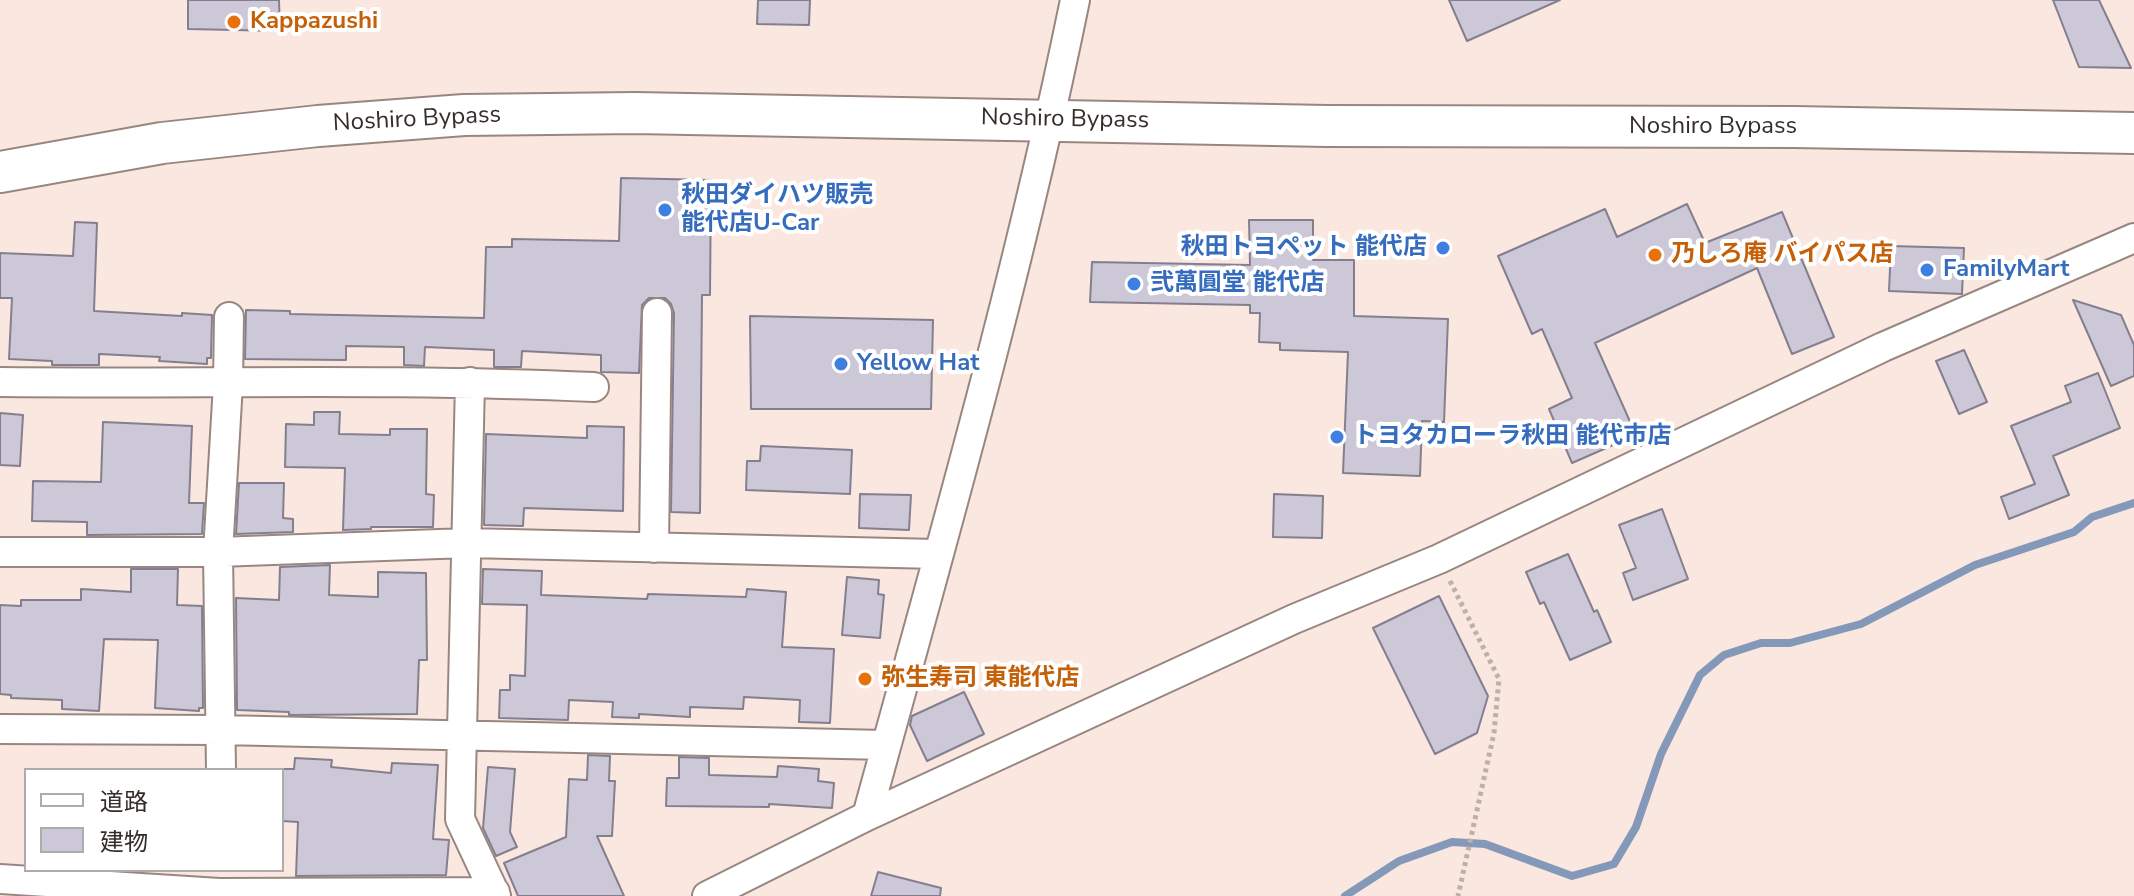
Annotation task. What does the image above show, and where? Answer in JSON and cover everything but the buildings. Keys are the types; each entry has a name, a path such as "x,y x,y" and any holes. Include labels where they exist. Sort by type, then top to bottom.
{"highway":[{"name":"Noshiro Bypass","path":"0,172 162,143 318,126 464,115 635,113 1327,126 1794,127 2134,133"}],"street":[{"path":"867,816 954,500 1050,119 1075,0"},
{"path":"707,896 867,816 1294,619 1439,559 1883,347 2134,238"},
{"path":"654,548 657,313"},
{"path":"221,768 218,552 229,317"},
{"path":"0,382 470,382 594,387"},
{"path":"0,879 496,894 460,819 470,382"},
{"path":"0,552 218,552 467,543 937,554"},
{"path":"0,729 221,730 886,745"}],"path":[{"path":"1439,559 1499,679 1494,733 1458,896"}],"waterway":[{"path":"1345,896 1399,861 1452,842 1485,844 1572,876 1614,864 1636,827 1661,754 1700,675 1724,655 1761,643 1790,643 1861,624 1975,565 2074,532 2092,517 2134,503"}],"place":[{"name":"Kappazushi","path":"234,22"},
{"name":"秋田ダイハツ販売 能代店U-Car","path":"665,210"},
{"name":"秋田トヨペット 能代店","path":"1443,248"},
{"name":"乃しろ庵 バイパス店","path":"1655,255"},
{"name":"FamilyMart","path":"1927,270"},
{"name":"弐萬圓堂 能代店","path":"1134,284"},
{"name":"Yellow Hat","path":"841,364"},
{"name":"トヨタカローラ秋田 能代市店","path":"1337,437"},
{"name":"弥生寿司 東能代店","path":"865,679"}]}
